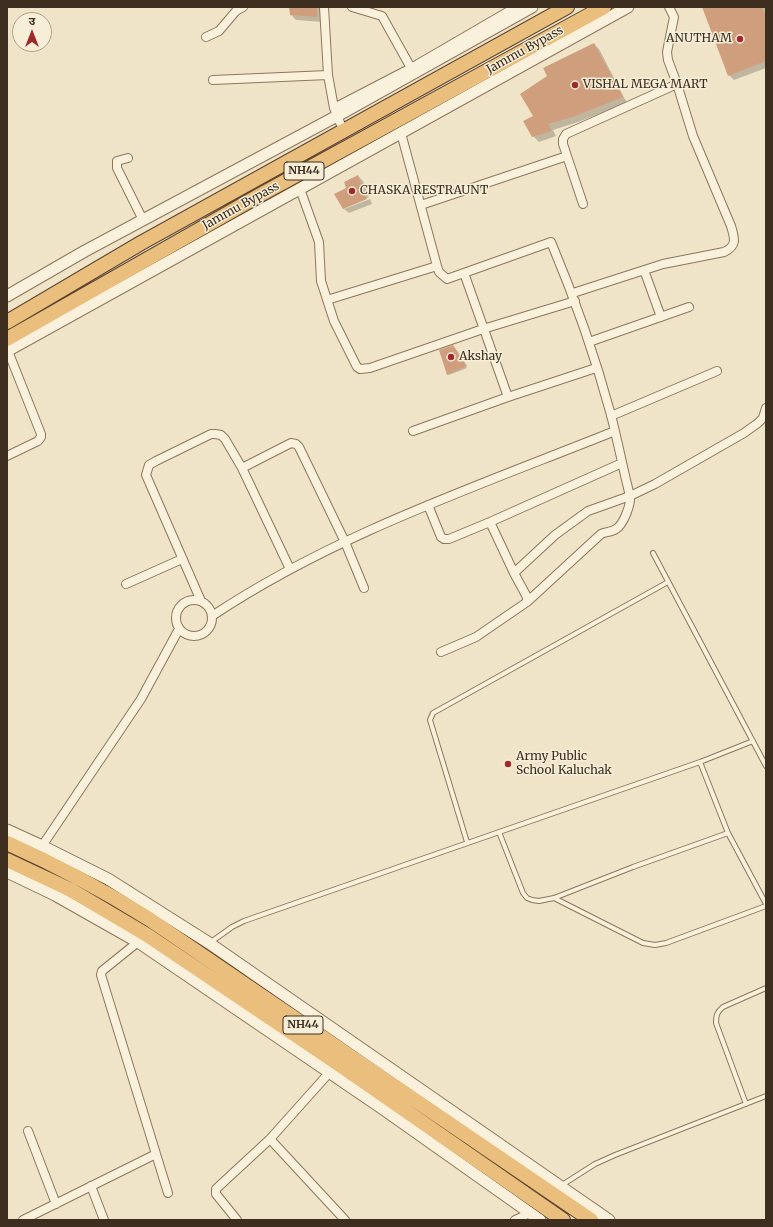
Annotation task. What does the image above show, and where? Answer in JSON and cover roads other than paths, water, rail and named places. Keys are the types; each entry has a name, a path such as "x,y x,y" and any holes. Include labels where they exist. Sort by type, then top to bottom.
{"highway":[{"name":"Jammu Bypass","path":"7,322 140,243 567,7"},
{"name":"Jammu Bypass","path":"7,347 260,195 604,7"},
{"name":"NH44","path":"7,844 65,871 119,900 149,919 556,1190 591,1220"},
{"name":"NH44","path":"7,860 71,890 147,935 337,1063 563,1220"}],"street":[{"path":"206,37 219,31 236,11 243,7"},
{"path":"324,7 328,75 335,112 343,130"},
{"path":"352,7 382,16 411,68"},
{"path":"7,296 504,18 516,7"},
{"path":"335,112 411,68 504,18 532,7"},
{"path":"7,456 38,441 41,437 7,347 300,189 628,7"},
{"path":"300,189 319,242 321,280 334,321 357,367 360,369 370,368 483,329 574,297 644,270 663,264 724,252 730,249 734,243 734,237 731,226 693,136 668,60 667,52 674,17 669,7"},
{"path":"213,80 328,75"},
{"path":"583,204 563,144 563,139 566,134 677,84"},
{"path":"401,133 437,266 439,272 447,279 551,242 574,297 589,342 615,431 630,496 629,504 619,526 616,529 601,534 527,602 476,637 441,652"},
{"path":"421,205 567,156"},
{"path":"128,158 117,161 117,168 143,220"},
{"path":"328,300 437,266"},
{"path":"644,270 661,317"},
{"path":"464,273 508,396"},
{"path":"589,342 688,307"},
{"path":"413,431 508,396 596,368"},
{"path":"611,416 717,371"},
{"path":"514,573 555,535 588,511 630,496 655,484 744,434 763,418 766,408"},
{"path":"212,616 240,597 290,569 404,514 615,431"},
{"path":"201,601 189,600 179,607 176,612 176,624 183,633 188,636 200,635 210,627 212,616 206,605 201,601 146,476 149,466 211,434 221,435 225,439 242,468 290,569"},
{"path":"242,468 291,444 296,444 299,447 345,542 364,588"},
{"path":"428,505 441,536 444,539 449,539 622,463"},
{"path":"490,522 527,597 527,602"},
{"path":"126,584 182,559"},
{"path":"42,846 141,699 179,629"},
{"path":"7,830 108,879 209,943 556,1190 609,1220"},
{"path":"9,876 55,895 138,942 383,1109 540,1220"},
{"path":"138,942 102,971 100,975 168,1193"},
{"path":"238,1220 216,1194 216,1189 270,1139 329,1073"},
{"path":"28,1131 56,1204"},
{"path":"270,1139 345,1220"},
{"path":"23,1220 156,1154"},
{"path":"91,1186 104,1220"},
{"path":"515,1220 530,1213"}],"lane":[{"path":"653,553 766,766"},
{"path":"467,842 430,720 433,713 668,582"},
{"path":"209,943 232,927 244,921 700,762 753,741"},
{"path":"554,898 643,942 656,945 666,944 766,905 728,833 700,762"},
{"path":"499,832 523,893 527,898 532,900 554,898 633,867 728,833"},
{"path":"746,1104 716,1023 716,1016 723,1007 766,988"},
{"path":"556,1190 595,1164 615,1155 766,1096"}],"place":[{"name":"ANUTHAM","path":"740,39"},
{"name":"VISHAL MEGA MART","path":"575,85"},
{"name":"CHASKA RESTRAUNT","path":"352,191"},
{"name":"Akshay","path":"451,357"},
{"name":"Army Public School Kaluchak","path":"508,764"}]}
